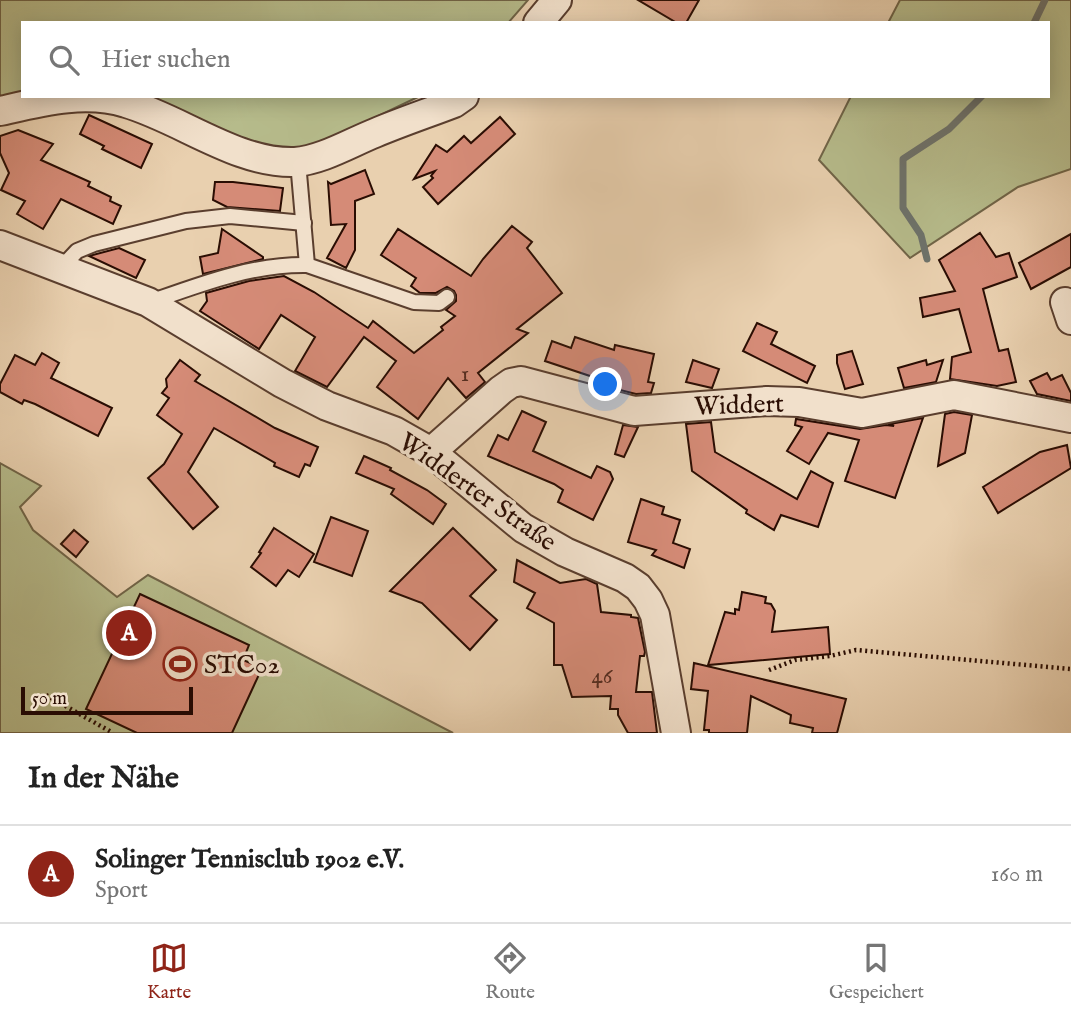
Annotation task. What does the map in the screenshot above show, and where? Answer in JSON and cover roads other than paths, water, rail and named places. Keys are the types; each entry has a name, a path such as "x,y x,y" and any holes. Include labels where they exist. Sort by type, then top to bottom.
{"street":[{"path":"540,21 557,0"},
{"path":"0,111 60,99 90,98 124,102 175,121 233,149 280,162 298,162 330,152 461,98"},
{"name":"Widderter Straße","path":"0,245 148,302 282,383 327,406 394,431 431,452 523,528 565,552 625,578 638,587 655,615 676,733"},
{"name":"Widdert","path":"431,452 501,390 511,383 521,382 634,411 767,401 799,402 872,412 954,395 1071,418"}],"lane":[{"path":"298,162 307,265"},
{"path":"61,268 77,251 93,244 186,221 230,216 304,223"},
{"path":"148,302 264,268 307,265 414,302 439,303 447,297"}],"waterway":[{"path":"1035,21 1045,0"},
{"path":"927,259 921,235 903,208 903,159 949,129 980,98"}],"place":[{"name":"Solinger Tennisclub 1902 e.V.","path":"129,633"},
{"name":"STC02","path":"180,664"}]}
